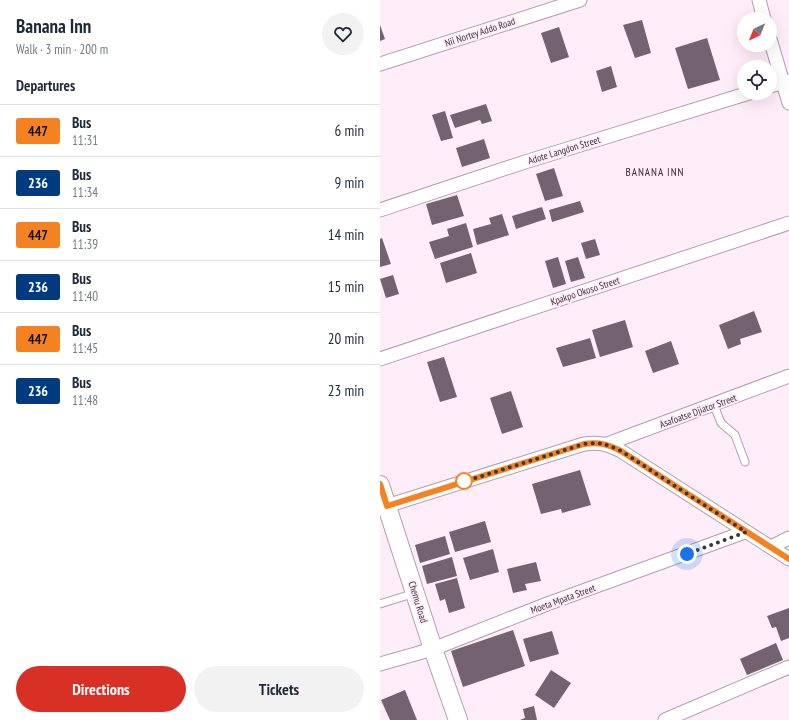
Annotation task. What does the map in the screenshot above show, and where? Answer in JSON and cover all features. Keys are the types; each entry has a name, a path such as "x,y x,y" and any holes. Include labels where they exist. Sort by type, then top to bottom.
{"street":[{"name":"Nii Nortey Addo Road","path":"380,64 580,0"},
{"path":"759,0 762,12"},
{"path":"773,52 781,83 789,103"},
{"name":"Adote Langdon Street","path":"380,210 525,162 737,97"},
{"name":"Kpakpo Okoso Street","path":"380,359 789,223"},
{"name":"Asafoatse Djiator Street","path":"607,444 789,376"},
{"path":"384,507 584,444 596,442 607,444 621,451 789,559"},
{"name":"Chemu Road","path":"380,484 384,507 416,593 433,649 458,720"},
{"name":"Moeta Mpata Street","path":"380,664 433,649 547,604 746,532"},
{"path":"770,547 789,538"},
{"path":"665,720 789,666"}],"lane":[{"path":"714,405 721,423 735,435 745,462"},
{"path":"380,604 416,593"}],"building":[{"path":"642,20 651,53 635,58 623,25"},
{"path":"380,25 385,39 380,41"},
{"path":"559,27 569,57 551,63 541,33"},
{"path":"707,38 720,80 688,89 675,48"},
{"path":"611,66 617,87 602,92 596,71"},
{"path":"486,104 492,121 482,124 480,120 455,128 450,115"},
{"path":"445,111 453,138 441,141 432,115"},
{"path":"484,139 490,158 462,167 456,148"},
{"path":"554,168 563,196 545,201 536,174"},
{"path":"457,195 464,216 432,225 426,204"},
{"path":"580,201 584,212 552,222 549,210"},
{"path":"542,207 546,219 516,229 512,216"},
{"path":"502,214 509,235 477,245 473,229 491,224 489,218"},
{"path":"466,223 473,247 435,259 429,242 449,236 447,229"},
{"path":"382,238 391,264 380,267 380,239"},
{"path":"595,239 600,255 586,259 581,243"},
{"path":"471,253 477,273 446,283 440,263"},
{"path":"558,257 566,284 553,288 545,261"},
{"path":"578,257 585,278 571,282 565,261"},
{"path":"393,275 399,294 386,298 380,279"},
{"path":"754,311 762,332 740,339 741,344 728,349 719,325"},
{"path":"625,320 633,347 600,357 592,330"},
{"path":"590,338 596,358 563,367 556,348"},
{"path":"671,341 679,364 653,373 645,351"},
{"path":"444,357 457,397 440,402 427,362"},
{"path":"511,391 523,427 502,434 490,398"},
{"path":"580,470 591,505 562,513 561,509 541,514 532,484"},
{"path":"485,521 491,542 455,552 449,532"},
{"path":"445,536 450,554 420,563 415,545"},
{"path":"493,549 499,572 470,580 463,558"},
{"path":"452,557 457,576 427,584 422,566"},
{"path":"536,562 541,581 525,584 527,590 513,593 507,569"},
{"path":"457,578 465,608 449,613 445,599 440,601 435,584"},
{"path":"789,608 789,638 781,641 776,627 772,628 767,616"},
{"path":"513,630 525,666 463,687 451,651"},
{"path":"552,631 559,654 530,662 523,639"},
{"path":"776,643 783,660 747,675 740,659"},
{"path":"551,670 571,683 554,708 535,695"},
{"path":"405,690 417,720 390,720 381,700"},
{"path":"534,706 537,720 520,720 525,718 523,709"}],"bus line":[{"name":"447","path":"380,484 387,506 584,444 596,442 607,444 621,451 789,559"}],"district":[{"name":"BANANA INN","path":"655,172"}],"route":[{"path":"464,481 463,482 584,444 596,442 607,444 621,451 746,532 687,554"}]}
